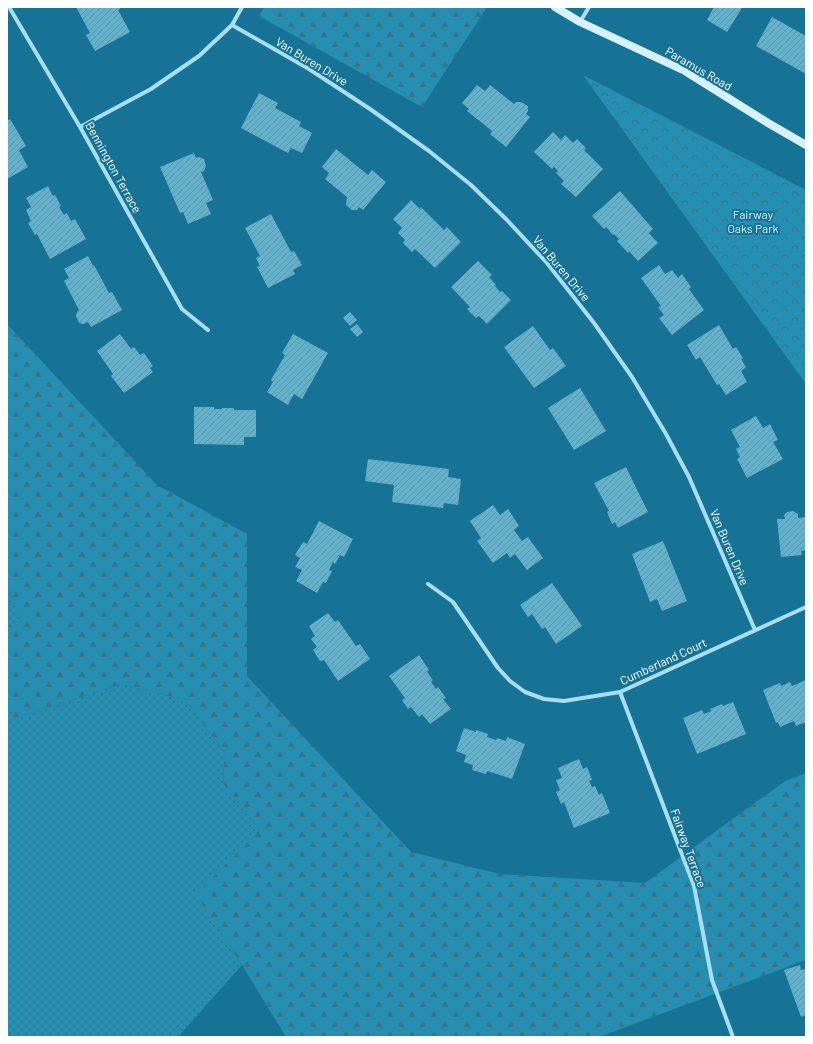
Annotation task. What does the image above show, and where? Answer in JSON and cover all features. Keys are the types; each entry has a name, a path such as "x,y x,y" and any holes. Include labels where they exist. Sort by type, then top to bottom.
{"main road":[{"name":"Paramus Road","path":"555,7 580,22 685,71 806,145"}],"street":[{"name":"Bennington Terrace","path":"9,7 80,127 182,309 208,330"},
{"path":"80,127 151,89 199,56 232,25 242,7"},
{"path":"580,22 589,7"},
{"name":"Van Buren Drive","path":"232,25 309,69 370,109 428,151 471,185 507,220 547,263 594,323 632,377 666,434 689,477 755,630"},
{"name":"Cumberland Court","path":"428,584 453,602 498,668 510,681 526,692 544,699 564,701 620,692 806,607"},
{"name":"Fairway Terrace","path":"620,692 694,886 712,980 732,1037"}],"green space":[{"path":"264,7 487,7 422,107 259,16"},
{"name":"Fairway Oaks Park","path":"583,75 806,190 806,384"},
{"path":"7,324 157,485 247,534 247,676 411,852 499,874 645,883 785,781 806,773 806,960 599,1037 286,1037 196,894 260,830 223,783 225,753 185,700 121,684 7,721 7,632 22,621 7,587"},
{"path":"7,587 22,621 7,632"},
{"path":"121,684 185,700 225,753 223,783 260,830 197,895 242,965 178,1037 7,1037 7,721"}],"building":[{"path":"76,7 119,7 120,9 118,10 130,32 95,51 86,35 90,33"},
{"path":"714,7 742,8 727,32 707,20"},
{"path":"772,17 806,36 806,74 756,46"},
{"path":"477,85 485,91 490,85 514,104 516,102 521,102 528,106 528,111 526,114 530,117 506,147 490,134 492,131 467,111 469,109 462,103"},
{"path":"259,93 278,103 275,108 301,122 299,126 312,133 302,153 291,148 288,153 241,128"},
{"path":"10,119 26,146 19,150 28,167 7,179 7,121"},
{"path":"553,132 561,140 565,135 573,143 577,139 586,148 584,150 603,169 576,197 561,184 564,181 556,173 558,171 554,167 552,169 534,152"},
{"path":"336,149 368,175 372,170 386,182 363,210 359,207 357,210 352,210 346,205 347,197 325,179 329,173 322,167"},
{"path":"194,153 196,158 199,157 204,159 206,166 204,171 201,172 213,200 206,203 211,214 188,224 183,212 180,213 160,167"},
{"path":"48,186 53,196 55,195 61,206 59,207 64,215 67,213 71,221 75,219 86,239 50,259 37,234 35,235 28,223 31,221 26,210 31,207 26,198"},
{"path":"620,191 653,229 649,233 658,243 638,261 617,241 619,239 614,234 613,235 606,227 604,229 592,216"},
{"path":"411,200 420,209 421,207 444,230 447,227 461,242 435,268 415,249 412,252 403,243 405,240 398,233 402,228 393,219"},
{"path":"271,214 291,252 294,251 302,265 293,270 295,274 268,288 257,267 260,266 256,258 260,256 245,228"},
{"path":"88,256 109,293 112,292 122,310 91,327 88,322 84,324 79,323 76,316 79,310 64,281 69,278 64,269"},
{"path":"478,261 492,275 489,277 500,292 502,291 511,300 487,324 479,316 476,318 467,309 470,307 451,287"},
{"path":"659,265 665,274 672,270 678,278 682,274 691,287 689,289 704,310 672,335 659,318 664,315 658,307 661,306 641,278"},
{"path":"350,312 357,320 350,326 343,318"},
{"path":"357,324 363,332 357,337 350,329"},
{"path":"719,325 733,349 736,347 743,358 741,359 746,367 741,371 747,382 726,395 719,384 717,385 700,357 696,360 687,345"},
{"path":"533,326 550,350 553,348 566,366 534,388 504,347"},
{"path":"120,334 131,349 134,347 140,355 144,353 153,366 150,368 153,372 124,393 111,376 113,374 97,351"},
{"path":"293,334 328,353 302,399 294,394 288,405 267,392 273,382 271,380 285,355 282,353"},
{"path":"580,388 606,431 574,450 548,408"},
{"path":"194,407 256,410 256,437 244,437 244,445 194,444"},
{"path":"756,416 763,428 770,424 778,440 773,442 783,459 747,478 737,459 740,457 736,449 740,447 731,430"},
{"path":"368,459 449,469 448,477 461,479 458,505 444,503 443,508 392,502 394,485 365,481"},
{"path":"626,467 648,512 618,528 615,522 612,524 607,512 609,511 594,483"},
{"path":"493,505 500,515 508,509 519,526 514,530 522,541 528,537 543,558 527,570 515,554 510,558 507,553 493,563 477,541 481,538 470,521"},
{"path":"793,511 798,514 798,518 806,517 806,550 801,551 802,555 781,557 777,519 785,519 784,515 787,512"},
{"path":"319,521 353,539 344,557 340,555 335,564 333,562 329,570 332,571 326,583 323,582 317,593 296,581 302,570 295,567 300,558 295,555 303,542 307,544"},
{"path":"663,541 687,601 662,611 657,599 650,602 632,554"},
{"path":"552,583 582,626 556,644 545,627 542,629 532,614 528,617 520,605"},
{"path":"328,613 335,622 338,620 356,646 360,644 370,659 338,681 324,660 320,661 313,650 317,647 311,639 315,636 309,626"},
{"path":"419,655 429,670 427,672 433,680 431,682 436,689 438,687 446,698 443,699 451,709 430,724 422,714 419,717 411,707 408,709 402,700 405,698 389,676"},
{"path":"806,680 806,722 796,726 794,721 780,727 778,722 776,723 763,690 780,683 781,686 790,682 792,686"},
{"path":"733,702 746,734 697,754 683,718 702,710 704,714 711,711 710,709 722,704 723,706"},
{"path":"464,728 488,734 487,737 496,740 497,738 506,741 507,737 525,744 512,779 487,771 486,774 472,770 473,765 464,762 466,755 456,751"},
{"path":"579,759 583,769 587,767 592,780 589,781 592,787 595,786 599,795 602,793 610,813 574,828 564,802 561,804 556,792 560,790 556,780 562,778 558,768"},
{"path":"800,965 801,970 806,969 806,1015 801,1017 784,970"}]}
